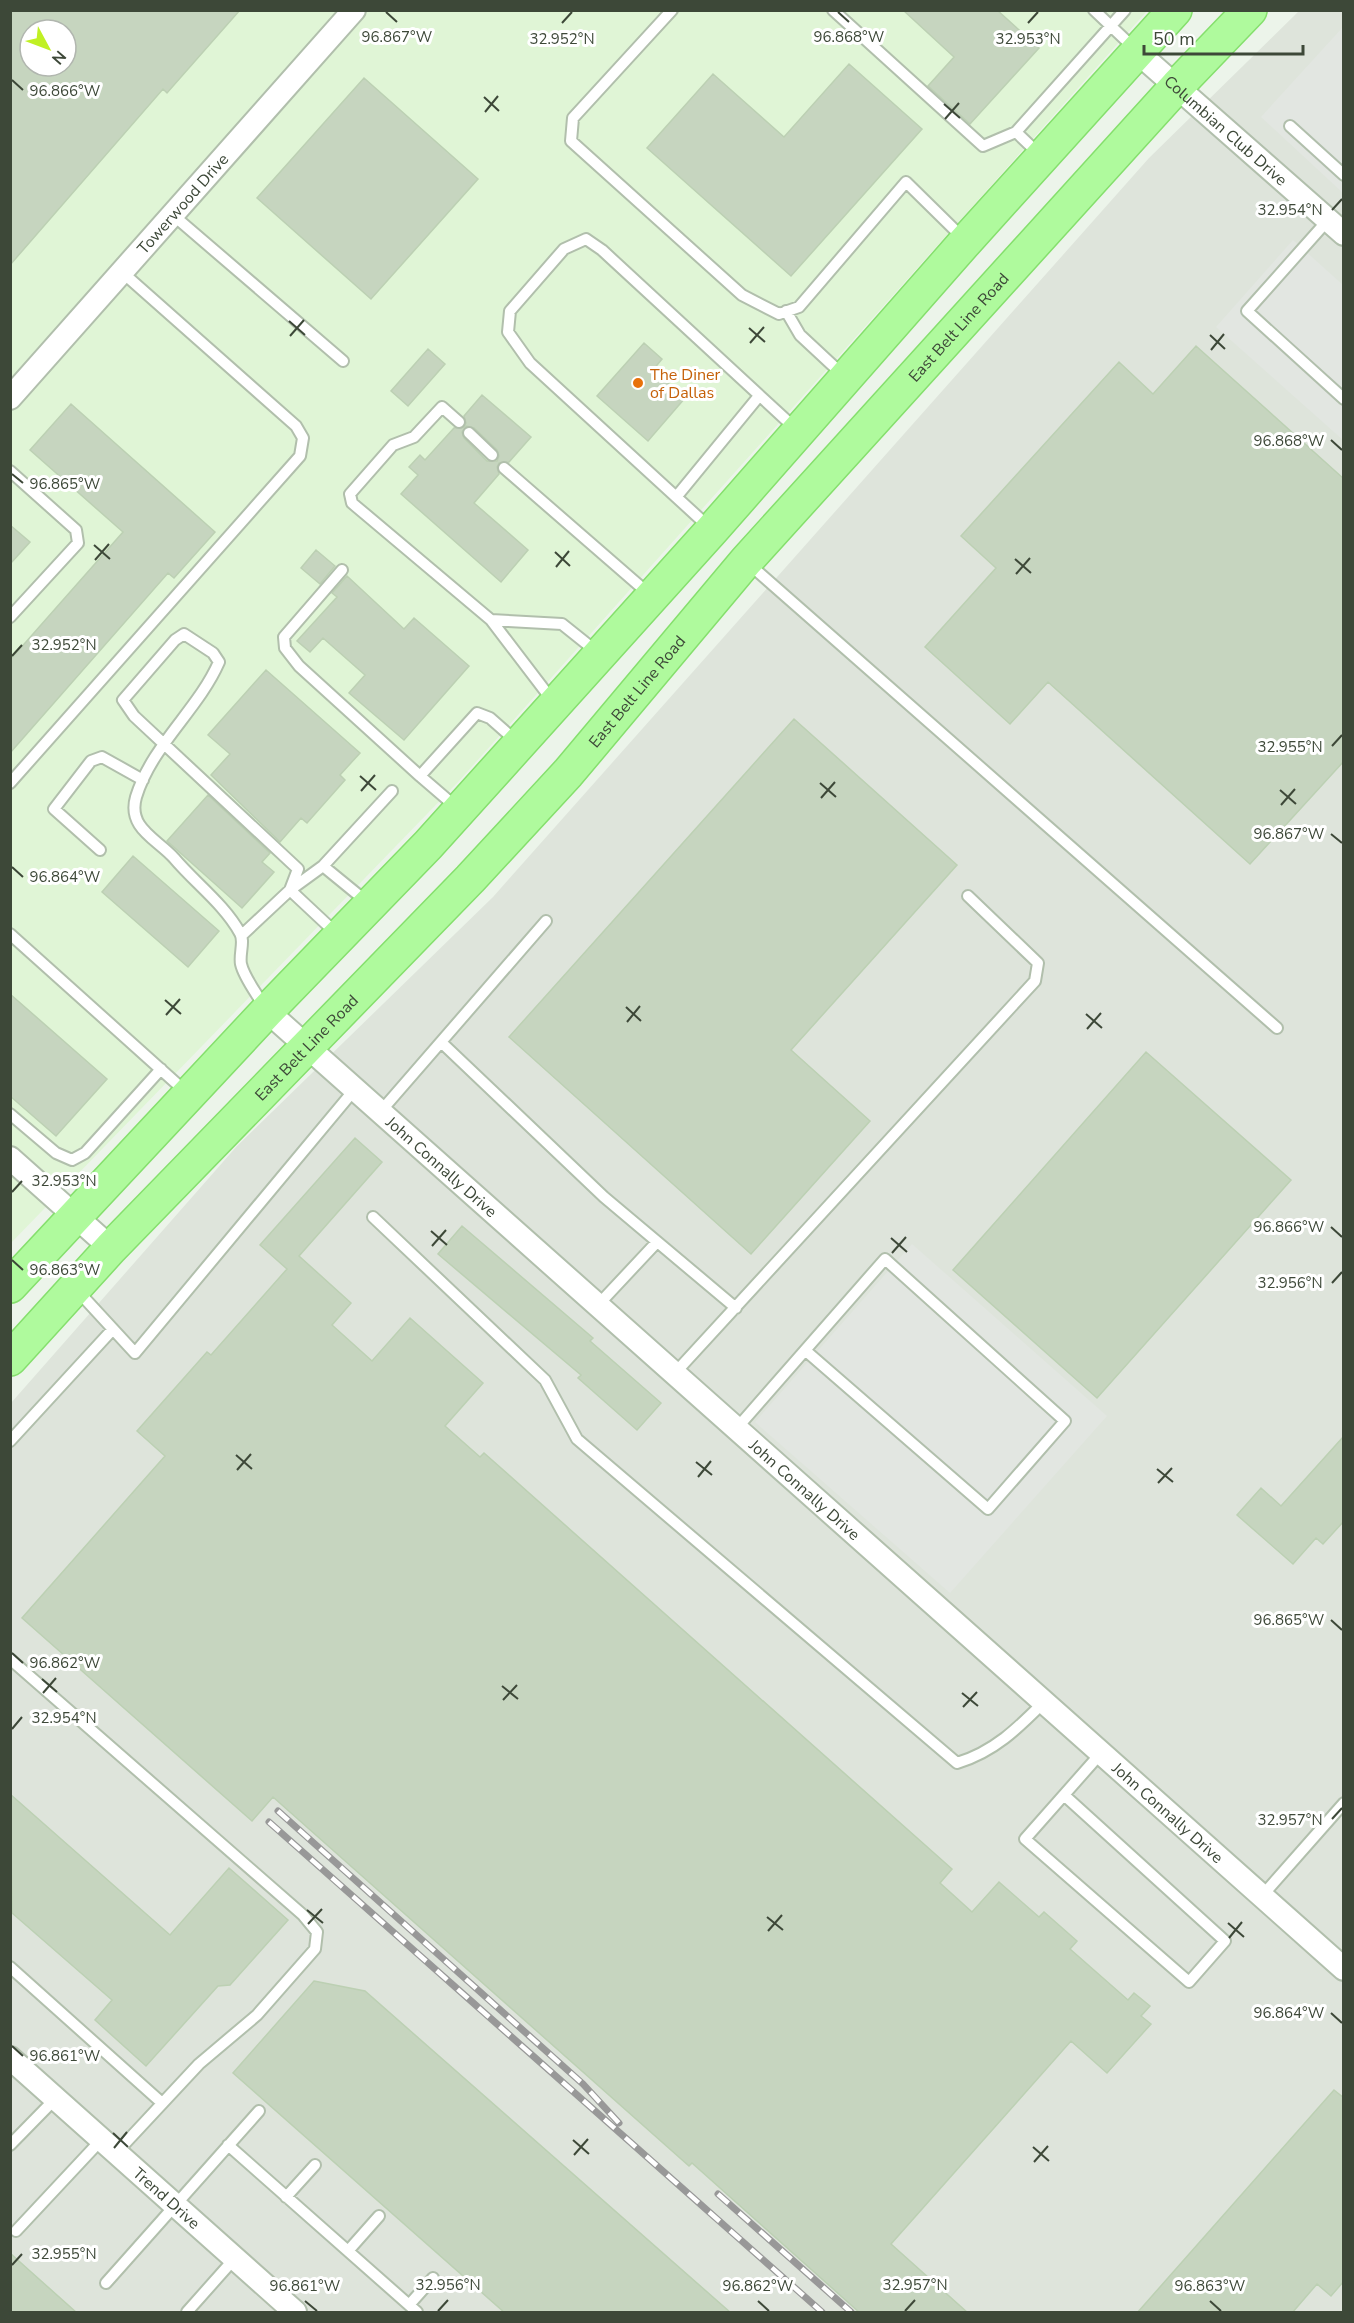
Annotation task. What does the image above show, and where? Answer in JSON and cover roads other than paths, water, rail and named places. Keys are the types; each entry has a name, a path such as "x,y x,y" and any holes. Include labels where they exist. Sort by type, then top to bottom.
{"main road":[{"path":"10,1286 459,809 799,433 966,241 1175,10"},
{"name":"East Belt Line Road","path":"10,1359 111,1248 470,879 553,789 746,561 1177,86 1250,10"},
{"path":"712,530 746,561"}],"street":[{"name":"Towerwood Drive","path":"10,398 354,10"},
{"name":"Columbian Club Drive","path":"1136,51 1336,227"},
{"name":"John Connally Drive","path":"267,1011 1344,1969"},
{"path":"10,1158 111,1248"},
{"name":"Trend Drive","path":"10,2058 296,2313"}],"lane":[{"path":"672,10 573,118 571,141 742,295 779,314 799,307 906,182 966,241"},
{"path":"833,10 983,146 1016,132 1125,10"},
{"path":"1094,10 1136,51"},
{"path":"1290,126 1344,175"},
{"path":"1016,132 1042,157"},
{"path":"173,215 344,362"},
{"path":"1336,227 1247,311 1344,399"},
{"path":"712,530 530,363 508,332 510,311 564,249 586,238 626,271 799,433"},
{"path":"10,783 300,456 303,438 296,426 122,272"},
{"path":"786,311 800,335 847,378"},
{"path":"677,496 759,396"},
{"path":"459,422 442,407 414,437 393,445 350,494 352,503 491,620 555,702"},
{"path":"469,433 492,455"},
{"path":"504,468 652,596"},
{"path":"10,471 76,530 78,543 10,616"},
{"path":"746,561 1277,1028"},
{"path":"342,570 284,637 285,648 299,666 459,809"},
{"path":"491,620 562,624 599,654"},
{"path":"267,1011 241,965 242,936 230,917 172,856 141,829 133,813 143,780 165,742 178,721 212,678 219,662 213,653 184,634 175,640 123,700 134,716 165,742 298,869 290,890"},
{"path":"420,776 477,713 490,718 518,743"},
{"path":"100,850 54,809 91,761 102,757 143,780"},
{"path":"242,936 290,890 322,866 392,791"},
{"path":"322,866 370,904"},
{"path":"290,890 339,936"},
{"path":"675,1373 1035,981 1038,963 968,896"},
{"path":"381,1111 546,921"},
{"path":"10,934 189,1094"},
{"path":"441,1042 604,1197 736,1308"},
{"path":"11,1115 56,1154 72,1160 85,1153 161,1069"},
{"path":"75,1288 135,1353 356,1089"},
{"path":"372,1217 545,1380 577,1439 957,1763 997,1745 1016,1731 1044,1702"},
{"path":"598,1305 657,1242"},
{"path":"737,1428 885,1259 1065,1421 988,1509 806,1351"},
{"path":"10,1441 113,1329"},
{"path":"10,1659 303,1915 317,1932 315,1949 257,2015 199,2064 162,2103 109,2146 16,2231"},
{"path":"1064,1795 1225,1941 1189,1982 1025,1839 1101,1753"},
{"path":"1262,1896 1344,1803"},
{"path":"10,1967 162,2103"},
{"path":"10,2145 56,2098"},
{"path":"106,2283 259,2111"},
{"path":"228,2145 413,2309 434,2278"},
{"path":"286,2197 315,2165"},
{"path":"348,2251 379,2216"},
{"path":"187,2313 235,2258"}],"railway":[{"path":"278,1811 583,2084 619,2123"},
{"path":"269,1822 822,2312"},
{"path":"718,2194 851,2312"}],"place":[{"name":"The Diner of Dallas","path":"638,383"}]}
